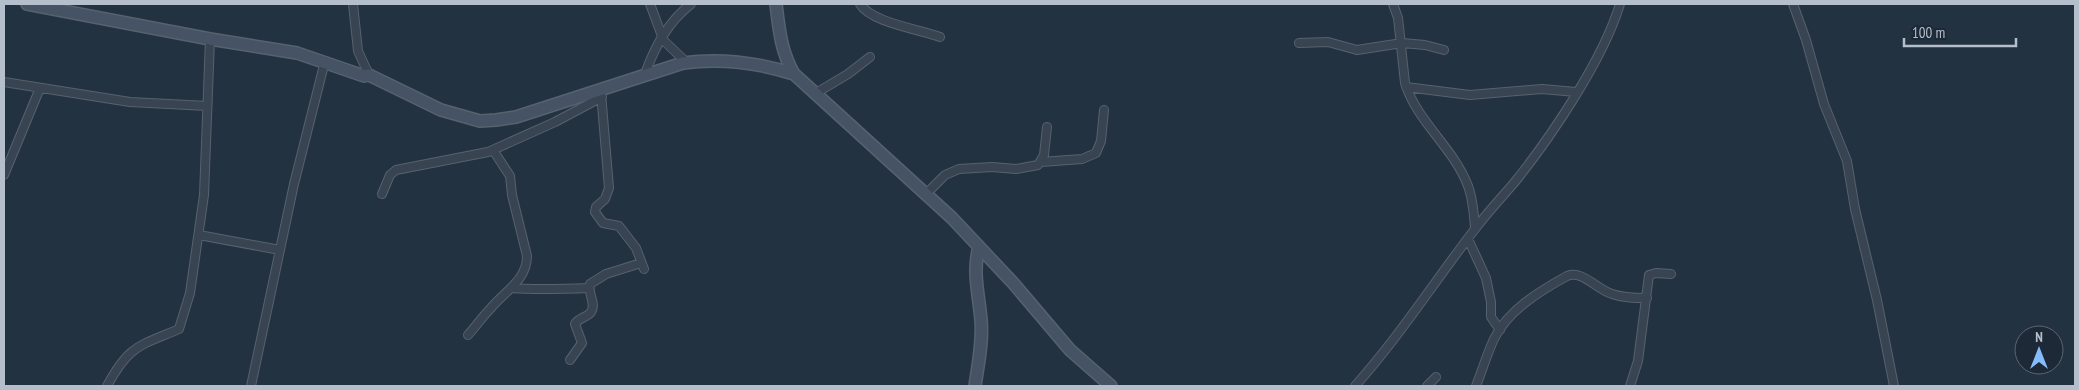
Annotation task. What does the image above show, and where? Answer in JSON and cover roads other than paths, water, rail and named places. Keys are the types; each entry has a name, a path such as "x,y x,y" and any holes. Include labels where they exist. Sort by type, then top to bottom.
{"street":[{"path":"27,4 297,54 325,61 364,76 369,75 441,110 480,121 516,117 601,94"},
{"path":"353,4 358,51 369,75"},
{"path":"650,4 661,37 686,62"},
{"path":"645,74 661,37 681,12 691,4"},
{"path":"776,4 782,48 785,59 794,74 926,194 979,247 1070,350 1111,386"},
{"path":"860,4 879,19 940,37"},
{"path":"1393,4 1398,18 1402,43 1406,87 1416,108 1460,169 1469,187 1475,228"},
{"path":"1354,386 1379,358 1475,228 1532,159 1576,92 1615,20 1620,4"},
{"path":"1793,4 1806,40 1824,104 1847,161 1855,210 1878,300 1894,386"},
{"path":"107,386 123,361 138,346 179,328 190,293 204,195 210,39"},
{"path":"1299,43 1328,42 1357,50 1402,43 1425,45 1444,50"},
{"path":"816,94 844,77 870,57"},
{"path":"251,386 294,184 325,61"},
{"path":"382,194 390,175 396,170 493,150 555,122 601,94 645,74 686,62 702,61 763,66 794,74"},
{"path":"4,82 130,102 207,106"},
{"path":"1406,87 1470,96 1542,89 1576,92"},
{"path":"4,174 40,88"},
{"path":"570,360 582,342 575,324 577,320 590,314 592,309 589,288 595,279 606,274 643,266 636,248 619,226 603,223 595,212 596,207 605,199 609,188 601,94"},
{"path":"926,194 945,175 959,169 992,167 1016,169 1038,165 1041,162 1082,159 1096,154 1101,141 1104,110"},
{"path":"1041,162 1046,144 1047,127"},
{"path":"468,335 490,308 522,276 527,266 527,256 512,195 510,176 493,150"},
{"path":"199,235 280,250"},
{"path":"1468,239 1486,278 1491,302 1490,317 1500,330"},
{"path":"976,386 981,321 976,268 979,247"},
{"path":"1476,386 1500,330 1519,307 1556,282 1574,273 1586,278 1600,290 1610,294 1621,297 1647,298"},
{"path":"1630,386 1638,361 1649,275 1656,273 1671,274"},
{"path":"511,288 550,290 589,288"},
{"path":"1427,386 1436,377"}]}
